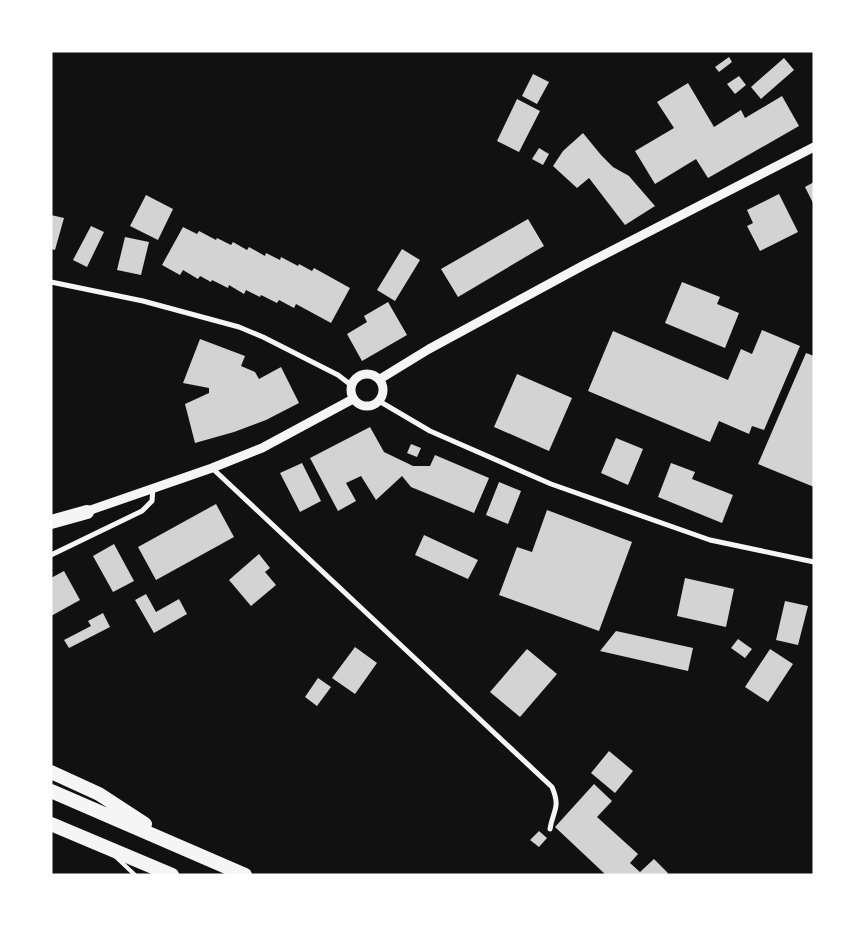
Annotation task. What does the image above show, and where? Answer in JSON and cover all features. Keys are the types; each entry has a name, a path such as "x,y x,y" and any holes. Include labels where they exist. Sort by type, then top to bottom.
{"highway":[{"path":"51,522 87,512"},
{"path":"51,772 99,794 177,845"},
{"path":"51,791 245,875"},
{"path":"51,824 172,875"}],"street":[{"path":"380,379 429,349 584,265 814,147"},
{"path":"51,282 143,301 239,327 332,372 351,385"},
{"path":"366,373 380,379 384,388 382,398 374,405 362,406 353,399 351,385 357,377 366,373"},
{"path":"51,516 87,512 212,468 262,448 353,399"},
{"path":"379,401 430,430 551,484 710,540 814,562"},
{"path":"212,468 552,787 556,796 557,806 550,829"},
{"path":"51,555 142,511 152,501 153,488"}],"lane":[{"path":"106,847 135,875"}],"building":[{"path":"729,57 732,62 719,72 715,67"},
{"path":"784,58 794,70 761,99 751,87"},
{"path":"533,74 549,82 537,104 522,96"},
{"path":"739,76 746,85 735,94 727,84"},
{"path":"688,83 714,127 741,110 745,118 782,96 799,126 708,178 696,159 655,184 635,151 674,128 657,102"},
{"path":"517,99 540,111 519,152 497,141"},
{"path":"583,133 601,155 613,167 629,176 655,206 625,225 589,178 577,188 553,166 563,151"},
{"path":"539,148 549,154 543,165 532,159"},
{"path":"814,182 814,205 805,187"},
{"path":"779,194 798,232 760,251 747,226 753,223 747,210"},
{"path":"146,195 173,209 158,240 130,226"},
{"path":"51,215 64,218 55,250 51,249"},
{"path":"528,219 544,246 458,297 441,269"},
{"path":"91,226 104,232 87,267 73,260"},
{"path":"183,227 197,234 199,231 231,245 233,242 247,250 249,247 265,256 266,253 280,260 281,257 312,271 314,268 350,288 331,323 296,304 294,308 279,300 277,303 246,290 244,294 229,285 228,288 200,276 198,279 183,270 180,275 162,265"},
{"path":"125,237 149,242 141,275 117,270"},
{"path":"402,249 420,260 395,301 377,290"},
{"path":"682,282 720,297 717,304 739,313 725,348 665,323"},
{"path":"388,302 407,335 362,361 347,334 367,322 364,316"},
{"path":"762,330 800,346 764,430 752,426 749,434 719,421 710,442 588,391 613,331 728,380 741,349 752,354"},
{"path":"200,339 245,356 241,366 255,372 259,379 281,367 299,403 266,420 234,432 195,443 185,404 209,393 209,388 183,383"},
{"path":"806,353 814,356 814,487 758,464"},
{"path":"517,374 572,398 549,451 494,427"},
{"path":"370,427 384,452 413,466 430,466 435,455 489,478 474,513 411,487 402,476 376,500 361,476 346,483 356,501 338,511 310,458"},
{"path":"616,438 643,449 628,485 601,473"},
{"path":"411,444 421,448 417,457 407,453"},
{"path":"302,463 321,501 300,512 280,473"},
{"path":"671,463 695,472 692,479 733,495 722,523 658,497"},
{"path":"499,482 521,491 508,524 486,515"},
{"path":"216,504 234,537 156,580 138,547"},
{"path":"547,510 632,542 599,631 499,595 517,547 532,552"},
{"path":"424,535 478,560 468,579 415,555"},
{"path":"114,544 134,581 113,592 93,556"},
{"path":"259,554 270,568 265,572 276,585 251,606 229,580"},
{"path":"64,571 80,600 51,616 51,578"},
{"path":"685,578 734,589 726,627 677,616"},
{"path":"146,594 156,612 179,599 187,614 154,633 135,600"},
{"path":"785,601 808,606 798,645 776,640"},
{"path":"103,613 110,627 69,648 64,640 91,626 88,621"},
{"path":"616,631 693,648 688,671 600,651"},
{"path":"738,639 752,649 745,658 731,648"},
{"path":"355,647 377,663 355,694 332,678"},
{"path":"527,649 557,674 520,717 490,692"},
{"path":"770,649 793,664 768,702 745,687"},
{"path":"318,678 331,687 317,706 305,697"},
{"path":"609,751 633,771 615,793 591,773"},
{"path":"594,784 612,801 597,817 638,854 630,863 640,872 654,859 668,873 666,875 606,875 555,827"},
{"path":"539,831 547,838 539,847 530,840"}]}
